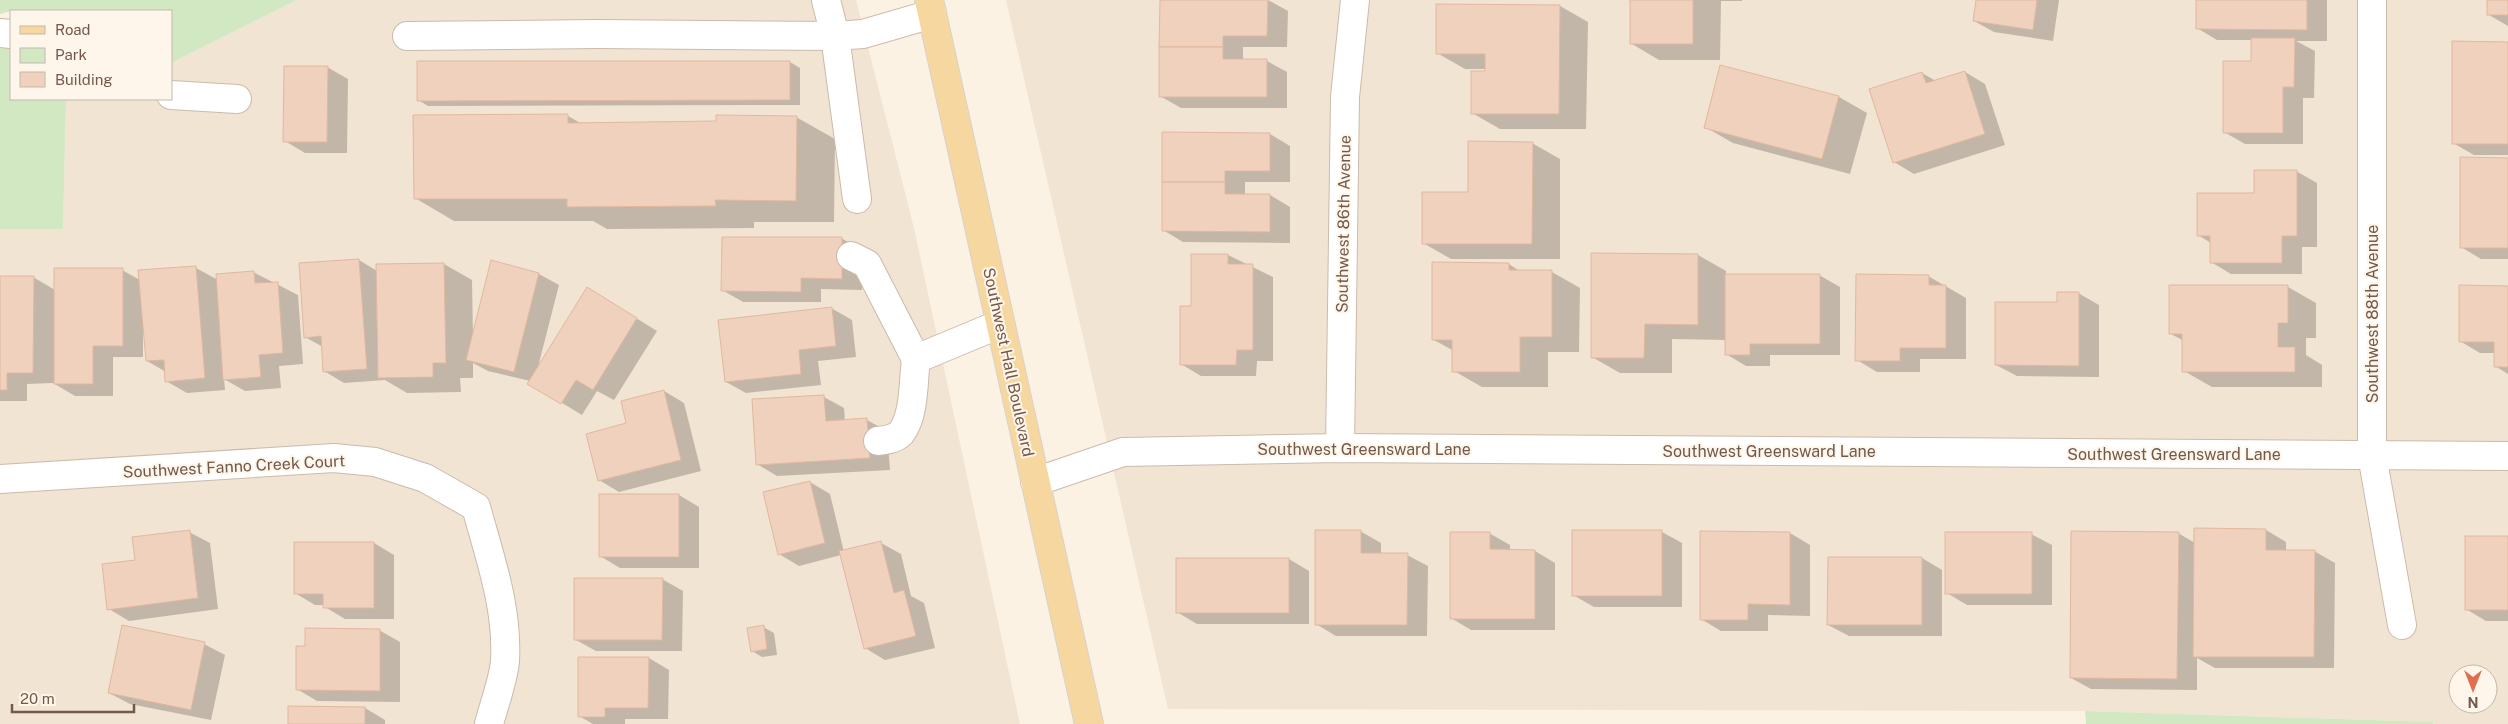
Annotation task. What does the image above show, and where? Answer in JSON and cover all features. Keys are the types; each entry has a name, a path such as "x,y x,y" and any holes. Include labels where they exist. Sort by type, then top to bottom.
{"main road":[{"name":"Southwest Hall Boulevard","path":"931,7 1089,724"}],"street":[{"path":"826,0 835,36 857,199"},
{"name":"Southwest 86th Avenue","path":"1340,448 1345,97 1355,0"},
{"name":"Southwest 88th Avenue","path":"2372,0 2372,455 2402,625"},
{"path":"407,36 598,34 835,36 863,34 931,7"},
{"path":"172,95 237,99"},
{"path":"851,256 867,264 916,359 911,404 907,420 900,433 892,439 878,441"},
{"path":"916,359 1000,324"},
{"name":"Southwest Greensward Lane","path":"1035,482 1123,452 1340,448 2508,456"},
{"name":"Southwest Fanno Creek Court","path":"0,479 334,458 375,462 425,478 476,507 498,588 505,623 505,663 488,724"}],"shaded area":[{"path":"297,0 856,0 914,228 1020,724 0,724 0,229 63,229 66,100 172,100 172,62"},
{"path":"1006,0 2508,0 2508,724 2433,724 2433,722 2085,711 1168,709"}],"green space":[{"path":"0,0 297,0 172,62 172,10 10,10 0,14"},
{"path":"10,45 10,100 66,100 63,229 0,229 0,46"},
{"path":"2085,711 2433,722 2433,724 2086,724"}],"building":[{"path":"1160,0 1268,0 1267,36 1223,36 1223,47 1159,47"},
{"path":"1630,0 1693,0 1693,44 1630,44"},
{"path":"1976,0 2037,0 2033,30 1973,21"},
{"path":"2196,0 2307,0 2307,30 2196,29"},
{"path":"2487,0 2508,0 2508,15 2487,15"},
{"path":"1436,4 1560,5 1559,114 1471,114 1471,71 1485,71 1485,54 1436,54"},
{"path":"2251,38 2295,38 2294,87 2283,87 2283,133 2223,133 2223,61 2251,61"},
{"path":"2452,41 2508,42 2508,144 2452,144"},
{"path":"1159,47 1223,47 1223,59 1267,59 1267,97 1159,97"},
{"path":"417,61 790,61 790,100 417,101"},
{"path":"1720,65 1839,96 1822,159 1704,128"},
{"path":"284,66 328,66 327,142 283,142"},
{"path":"1965,71 1985,134 1893,163 1869,89 1922,72 1926,83"},
{"path":"568,114 568,123 716,121 716,115 797,116 796,201 715,200 716,206 567,207 567,199 414,199 413,115"},
{"path":"1162,132 1270,133 1270,171 1225,171 1225,182 1162,182"},
{"path":"1468,141 1533,142 1532,244 1422,244 1422,192 1468,192"},
{"path":"2460,157 2508,158 2508,248 2460,248"},
{"path":"2254,170 2297,170 2297,236 2282,236 2282,263 2210,263 2210,236 2197,236 2197,193 2254,193"},
{"path":"1162,182 1225,182 1225,194 1270,194 1270,232 1162,231"},
{"path":"722,237 842,237 842,279 801,278 801,292 721,291"},
{"path":"1591,253 1698,254 1698,325 1645,324 1644,358 1591,358"},
{"path":"1191,254 1228,254 1228,264 1253,264 1253,350 1237,350 1236,365 1180,365 1180,306 1191,306"},
{"path":"359,259 367,369 323,372 321,336 304,338 299,263"},
{"path":"491,260 539,273 514,372 466,360"},
{"path":"1432,262 1509,263 1509,270 1552,270 1552,337 1520,337 1520,372 1452,372 1452,340 1432,340"},
{"path":"444,263 446,363 433,363 433,377 378,378 376,264"},
{"path":"196,266 205,378 165,382 164,360 146,361 138,270"},
{"path":"54,268 123,268 123,346 93,346 93,384 54,384"},
{"path":"254,271 255,283 278,282 283,353 259,355 261,377 223,380 216,274"},
{"path":"1725,274 1820,274 1820,344 1750,344 1750,355 1725,355"},
{"path":"1856,274 1929,275 1929,285 1946,285 1946,348 1900,348 1900,361 1855,361"},
{"path":"0,276 34,276 33,373 7,373 7,390 0,390"},
{"path":"2169,285 2288,285 2288,323 2278,323 2278,347 2295,347 2295,372 2182,372 2182,334 2169,334"},
{"path":"2459,285 2508,286 2508,367 2494,367 2494,342 2459,342"},
{"path":"587,287 637,318 593,390 576,380 561,404 527,384"},
{"path":"2057,292 2079,292 2079,366 1995,365 1995,302 2057,302"},
{"path":"832,307 836,346 799,350 801,374 725,382 718,320"},
{"path":"664,390 681,460 598,481 586,434 626,423 621,401"},
{"path":"824,395 826,421 867,418 870,458 756,465 752,399"},
{"path":"810,481 825,543 778,555 763,492"},
{"path":"599,494 679,494 679,557 599,557"},
{"path":"2194,528 2266,529 2266,550 2315,550 2314,657 2193,657"},
{"path":"190,530 198,598 107,610 102,564 135,560 132,537"},
{"path":"1315,530 1361,530 1361,553 1408,553 1407,625 1315,625"},
{"path":"1572,530 1662,530 1662,596 1572,596"},
{"path":"1700,531 1790,532 1790,605 1748,604 1748,620 1700,620"},
{"path":"2071,531 2179,532 2177,679 2070,678"},
{"path":"1450,532 1490,532 1490,549 1535,550 1535,619 1450,619"},
{"path":"1945,532 2032,532 2032,594 1945,594"},
{"path":"2465,536 2508,536 2508,610 2465,610"},
{"path":"881,541 894,593 904,590 916,636 864,649 839,551"},
{"path":"294,542 374,542 374,608 323,608 323,594 294,594"},
{"path":"1828,557 1922,557 1922,625 1827,625"},
{"path":"1176,558 1289,558 1289,613 1176,613"},
{"path":"574,578 663,578 662,640 574,640"},
{"path":"122,625 205,642 191,710 108,693"},
{"path":"764,625 767,649 751,652 747,628"},
{"path":"305,628 380,629 380,691 296,690 296,646 305,646"},
{"path":"578,657 649,657 648,708 605,708 605,717 578,717"},
{"path":"288,706 365,707 365,724 288,724"}]}
